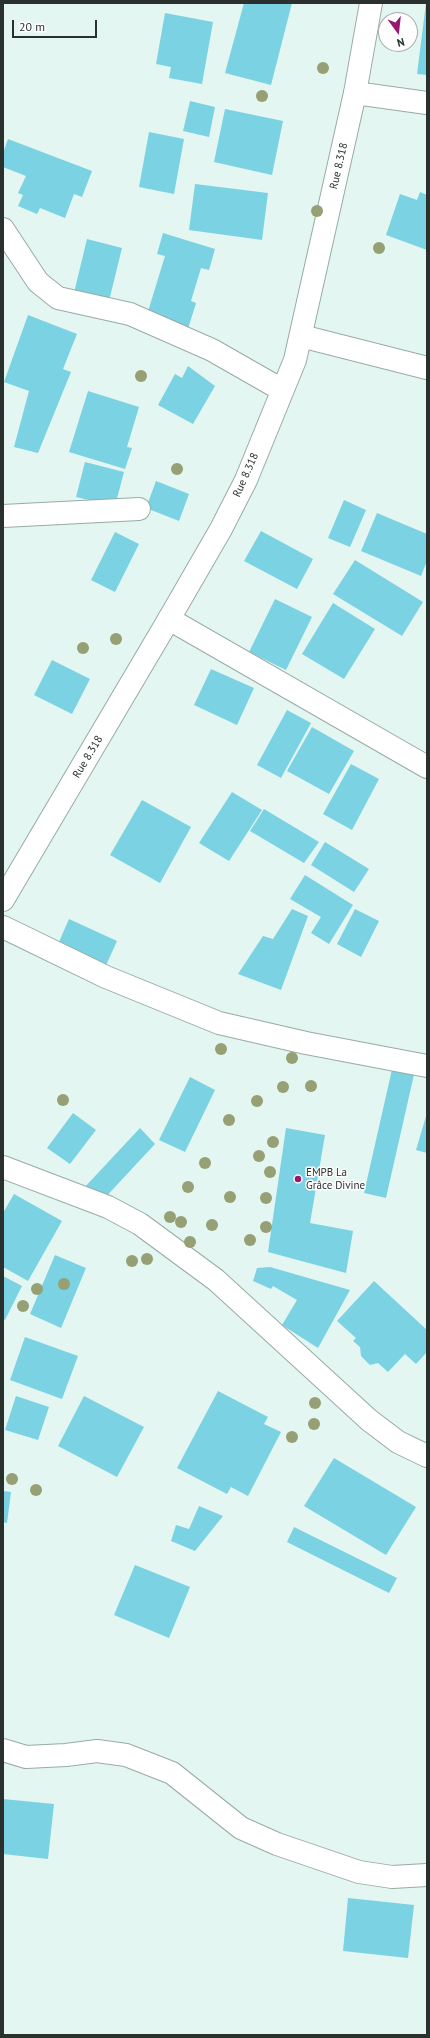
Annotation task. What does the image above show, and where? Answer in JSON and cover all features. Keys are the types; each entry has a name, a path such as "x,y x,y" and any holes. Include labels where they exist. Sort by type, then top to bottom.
{"street":[{"name":"Rue 8.318","path":"3,900 169,619 246,480 295,360 355,93 371,3"},
{"path":"355,93 427,103"},
{"path":"3,229 38,282 58,298 130,314 212,350 282,390"},
{"path":"301,336 427,368"},
{"path":"3,516 139,509"},
{"path":"169,619 427,767"},
{"path":"3,927 106,977 219,1024 306,1043 427,1066"},
{"path":"3,1167 108,1207 140,1224 216,1280 369,1420 398,1442 427,1456"},
{"path":"3,1750 26,1757 66,1755 97,1751 126,1755 172,1773 240,1828 277,1844 359,1872 392,1877 427,1875"}],"building":[{"path":"244,3 292,3 271,85 225,73"},
{"path":"427,3 427,75 417,74"},
{"path":"165,13 213,22 202,84 169,78 171,67 156,64"},
{"path":"190,101 215,107 209,137 183,131"},
{"path":"225,109 283,121 272,175 214,162"},
{"path":"149,132 184,139 174,194 139,187"},
{"path":"8,139 92,171 82,197 74,194 65,218 40,208 37,214 18,206 23,195 18,193 26,176 3,167 3,153"},
{"path":"195,184 268,193 262,240 189,230"},
{"path":"420,192 427,195 427,250 386,235 400,194 417,200"},
{"path":"163,233 215,249 209,270 201,268 191,301 196,303 187,332 146,318 165,256 157,254"},
{"path":"87,239 122,248 108,305 73,297"},
{"path":"28,315 77,334 63,369 71,372 38,453 14,447 29,391 4,382"},
{"path":"188,366 215,386 193,424 158,405 175,374 182,378"},
{"path":"88,391 139,407 127,447 132,448 125,469 69,452"},
{"path":"85,462 124,472 115,506 76,497"},
{"path":"156,481 189,494 179,521 146,508"},
{"path":"344,500 366,510 350,547 328,538"},
{"path":"377,513 427,534 427,561 421,576 361,551"},
{"path":"261,531 313,559 297,589 244,561"},
{"path":"115,532 139,544 115,592 91,580"},
{"path":"355,560 423,602 402,636 333,594"},
{"path":"275,599 312,617 286,670 249,652"},
{"path":"333,603 375,629 344,679 302,654"},
{"path":"52,660 90,679 72,714 34,695"},
{"path":"211,669 254,688 237,725 194,705"},
{"path":"287,710 311,723 281,778 257,765"},
{"path":"312,727 354,751 329,794 287,771"},
{"path":"351,764 379,779 352,830 323,814"},
{"path":"232,792 262,810 229,861 199,843"},
{"path":"142,800 191,827 160,883 110,855"},
{"path":"264,809 319,842 304,863 250,831"},
{"path":"325,842 369,869 354,892 311,865"},
{"path":"305,875 353,905 329,944 311,933 321,917 290,899"},
{"path":"292,909 308,916 281,990 238,974 263,936 273,939"},
{"path":"355,909 379,921 361,957 337,944"},
{"path":"69,919 117,941 103,972 55,951"},
{"path":"393,1065 415,1070 386,1198 364,1193"},
{"path":"190,1077 215,1090 185,1152 159,1140"},
{"path":"73,1113 96,1130 70,1164 47,1148"},
{"path":"427,1113 427,1153 416,1150"},
{"path":"140,1128 155,1144 102,1201 83,1189"},
{"name":"EMPB La Grâce Divine","path":"286,1128 325,1135 310,1223 353,1231 346,1273 268,1252"},
{"path":"14,1194 62,1221 28,1281 3,1267 3,1213"},
{"path":"55,1255 86,1268 61,1328 30,1314"},
{"path":"270,1267 350,1290 318,1348 282,1325 297,1300 273,1286 271,1289 253,1281 257,1268"},
{"path":"3,1276 22,1286 5,1320 3,1319"},
{"path":"374,1281 427,1330 427,1352 416,1364 405,1354 388,1372 378,1363 370,1365 361,1356 360,1347 353,1341 356,1338 337,1321"},
{"path":"25,1337 78,1356 62,1399 10,1380"},
{"path":"218,1391 268,1417 264,1424 281,1432 248,1496 231,1487 227,1494 177,1468"},
{"path":"16,1396 49,1407 38,1440 5,1430"},
{"path":"84,1396 144,1427 117,1477 58,1446"},
{"path":"334,1458 416,1507 386,1555 304,1506"},
{"path":"3,1491 11,1492 7,1523 3,1522"},
{"path":"199,1506 223,1516 195,1551 171,1541 176,1525 189,1529"},
{"path":"294,1527 397,1578 389,1593 287,1542"},
{"path":"135,1565 190,1587 169,1638 114,1615"},
{"path":"3,1799 54,1804 48,1859 3,1854"},
{"path":"348,1898 414,1905 408,1958 343,1951"}],"place":[{"name":"EMPB La Grâce Divine","path":"298,1179"}]}
